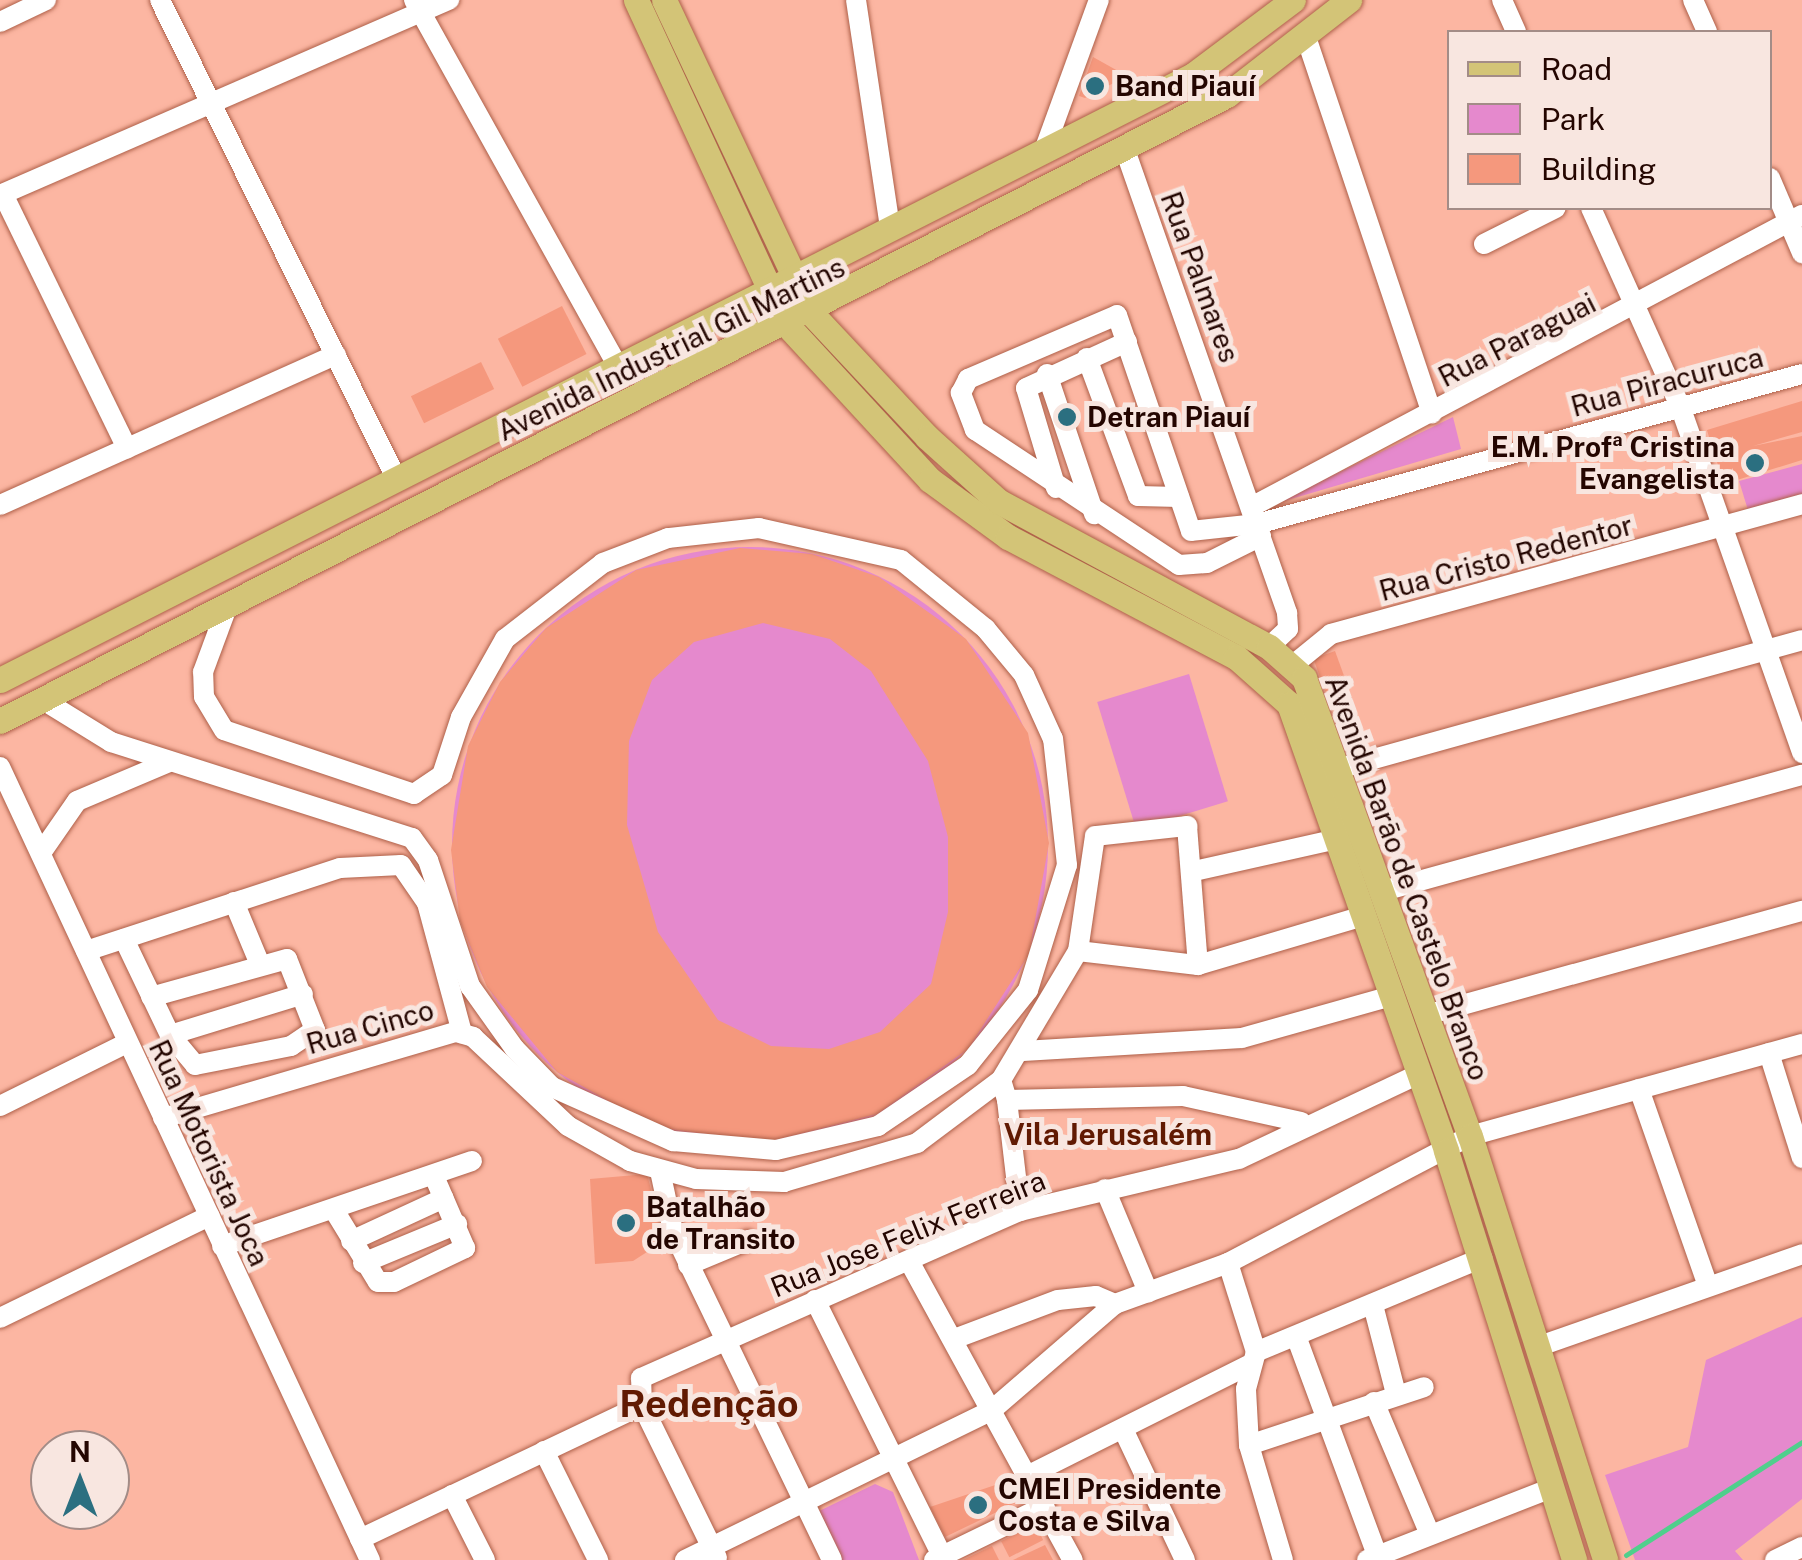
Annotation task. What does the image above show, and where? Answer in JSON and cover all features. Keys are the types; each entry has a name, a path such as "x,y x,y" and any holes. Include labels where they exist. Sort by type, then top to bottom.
{"main road":[{"name":"Avenida Barão de Castelo Branco","path":"636,0 786,324 959,506 1269,680 1298,724 1482,1258 1549,1489 1574,1560"},
{"name":"Avenida Barão de Castelo Branco","path":"664,0 812,314 998,501 1268,647 1293,666 1341,768 1470,1136 1605,1560"},
{"name":"Avenida Industrial Gil Martins","path":"0,679 1203,69 1293,0"},
{"name":"Avenida Industrial Gil Martins","path":"0,721 812,314 1228,95 1306,38 1349,0"}],"street":[{"path":"160,0 397,480"},
{"path":"127,448 1,194 212,106 417,6 449,0"},
{"path":"856,0 890,228"},
{"path":"1045,148 1099,0"},
{"path":"1502,0 1515,30"},
{"path":"1693,0 1706,30"},
{"path":"0,22 36,2"},
{"path":"417,6 616,364"},
{"path":"1306,38 1432,414"},
{"name":"Rua Palmares","path":"1124,147 1257,522 1288,625 1268,647"},
{"path":"1772,181 1795,219 1802,253"},
{"path":"1484,244 1552,210"},
{"path":"1592,210 1680,406 1802,754"},
{"name":"Rua Paraguai","path":"1257,522 1432,414 1637,310 1795,219"},
{"path":"1162,556 1189,550 1191,531 1127,342 1124,320 1104,315 968,379 961,393 974,430 1094,515 1162,556 1192,567 1257,522"},
{"path":"1056,488 1026,397 1030,380 1127,342"},
{"path":"0,505 336,356"},
{"path":"1087,358 1138,496 1179,497"},
{"path":"1046,374 1094,515"},
{"name":"Rua Piracuruca","path":"1257,522 1802,374"},
{"name":"Rua Cristo Redentor","path":"1293,666 1332,634 1802,504"},
{"path":"1191,531 1257,522"},
{"path":"42,700 85,731 169,762 380,822 421,848 470,986 552,1088 673,1141 776,1150 878,1126 998,1037 1053,930 1067,865 1066,798 1024,675 986,629 900,560 842,540 759,528 668,538 603,563 505,639 473,690 442,775 414,794 224,730 204,696 204,672 227,607"},
{"path":"1341,768 1802,640"},
{"path":"41,854 76,802 169,762"},
{"name":"Rua Motorista Joca","path":"0,768 370,1560"},
{"path":"1383,891 1802,775"},
{"name":"Rua Cinco","path":"164,1118 300,1076 462,1033 568,1126 660,1172 764,1184 858,1166 937,1132 1004,1090 1078,951 1096,836 1180,824 1190,832 1194,870"},
{"path":"1198,965 1194,870 1337,839"},
{"path":"86,951 340,868 402,865 421,848"},
{"path":"402,865 426,903 462,1033"},
{"path":"234,902 259,962"},
{"path":"1426,1014 1802,911"},
{"path":"1078,951 1198,965 1363,916"},
{"path":"124,938 151,996 170,1036 195,1065 291,1046 315,1030 287,959 259,962 151,996"},
{"path":"170,1036 303,994"},
{"path":"1023,1052 1242,1038 1390,996"},
{"path":"0,1106 127,1044"},
{"path":"685,1560 715,1554 804,1502 992,1410 1115,1304 1228,1263 1470,1136 1802,1044"},
{"path":"291,1046 300,1076"},
{"path":"1769,1053 1802,1158"},
{"name":"Rua Jose Felix Ferreira","path":"642,1405 636,1387 645,1376 1020,1211 1239,1158 1301,1122 1419,1074"},
{"path":"1639,1088 1708,1286"},
{"path":"1020,1211 1004,1090 1183,1096 1301,1122"},
{"path":"222,1246 472,1161"},
{"path":"660,1172 688,1265 832,1560"},
{"path":"334,1210 363,1264 378,1282 394,1282 460,1254 457,1224 434,1176"},
{"path":"1104,1189 1148,1292"},
{"path":"351,1240 444,1198"},
{"path":"0,1318 209,1216"},
{"path":"363,1264 457,1224"},
{"path":"688,1265 748,1240"},
{"path":"1537,1348 1802,1254"},
{"path":"1029,1474 1123,1430 1296,1336 1482,1258"},
{"path":"908,1261 1029,1474 1073,1560"},
{"path":"1228,1263 1253,1358 1249,1445 1283,1560"},
{"path":"954,1340 1058,1300 1096,1296 1115,1304"},
{"path":"815,1300 940,1559 1045,1506"},
{"path":"1373,1305 1396,1394"},
{"path":"1296,1336 1372,1558 1428,1532 1549,1489"},
{"path":"1249,1445 1424,1387"},
{"path":"1374,1402 1428,1532"},
{"path":"360,1539 642,1405 715,1554"},
{"path":"1123,1430 1185,1560"},
{"path":"544,1451 598,1560"},
{"path":"452,1495 485,1560"},
{"path":"1775,1560 1802,1547"}],"green space":[{"path":"1453,417 1461,449 1274,504"},
{"path":"1802,464 1802,495 1748,510 1739,481"},
{"path":"750,547 808,553 864,570 915,597 961,634 998,680 1025,731 1042,787 1048,845 1042,903 1025,959 998,1010 961,1056 915,1093 864,1120 808,1137 750,1143 692,1137 636,1120 585,1093 539,1056 502,1010 475,959 458,903 452,845 458,787 475,731 502,680 539,634 585,597 636,570 692,553"},
{"path":"1189,674 1228,801 1136,829 1097,702"},
{"path":"1802,1317 1802,1499 1735,1551 1743,1560 1635,1560 1605,1475 1688,1447 1706,1360"},
{"path":"875,1484 893,1492 919,1560 838,1560 815,1513"}],"building":[{"name":"Band Piauí","path":"1093,57 1127,76 1085,98 1079,96"},
{"path":"562,306 587,354 522,387 498,339"},
{"path":"481,362 494,389 424,423 411,396"},
{"path":"1802,401 1802,432 1753,446 1802,436 1802,460 1724,484 1717,462 1734,457 1732,449 1714,454 1707,430"},
{"path":"740,548 812,554 879,577 966,639 1028,733 1049,843 1029,954 968,1049 877,1114 767,1142 655,1127 557,1072 487,987 460,921 451,850 468,746 500,682 546,628 636,570","holes":["763,623 830,639 871,671 928,761 948,837 948,912 931,984 880,1032 829,1049 771,1046 718,1020 658,932 627,825 629,741 652,680 694,642"]},
{"path":"1335,651 1353,701 1332,709 1313,659"},
{"name":"Batalhão de Transito","path":"647,1174 664,1241 633,1261 595,1264 590,1179"},
{"path":"1016,1478 1026,1498 945,1537 930,1507"},
{"path":"1035,1524 1043,1540 1009,1557 1001,1541"},
{"path":"1045,1545 1053,1560 1013,1560"},
{"path":"992,1546 999,1560 963,1560"}],"waterway":[{"path":"1626,1555 1802,1442"}],"place":[{"name":"Band Piauí","path":"1095,86"},
{"name":"Detran Piauí","path":"1067,417"},
{"name":"E.M. Profª Cristina Evangelista","path":"1755,463"},
{"name":"Batalhão de Transito","path":"626,1223"},
{"name":"CMEI Presidente Costa e Silva","path":"978,1505"}],"district":[{"name":"Vila Jerusalém","path":"1108,1134"},
{"name":"Redenção","path":"709,1404"}]}
